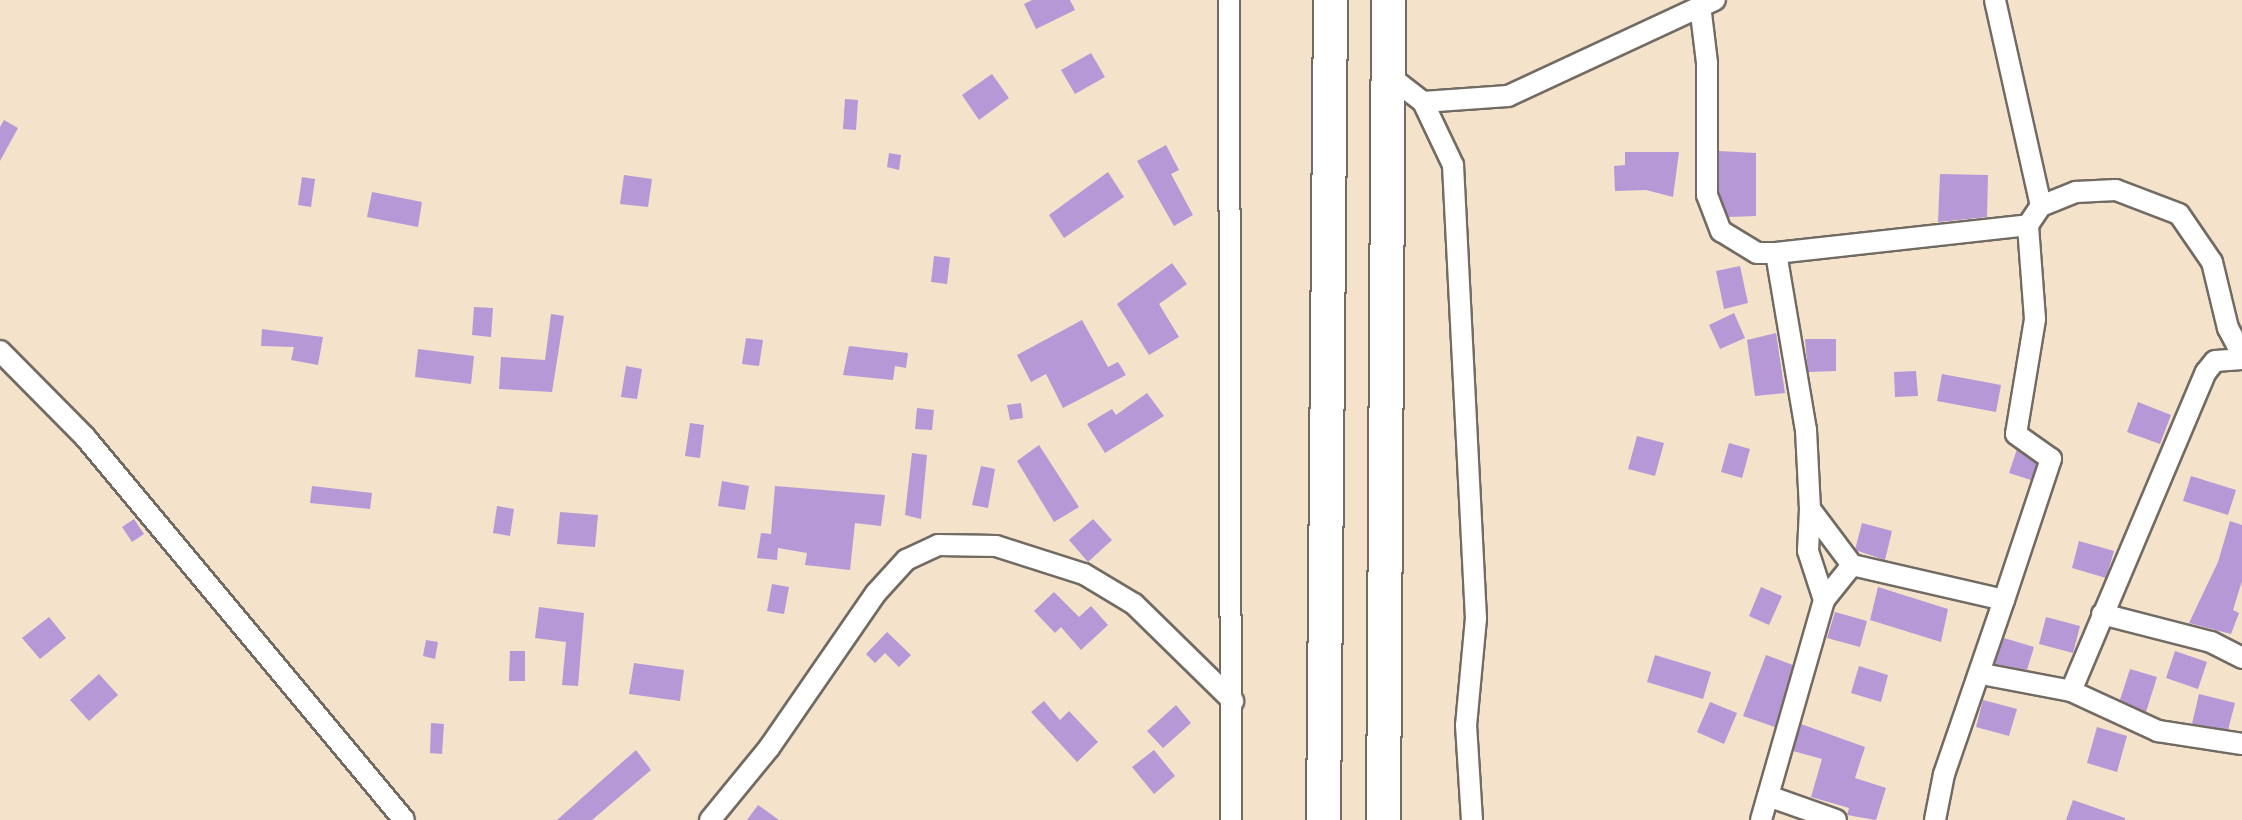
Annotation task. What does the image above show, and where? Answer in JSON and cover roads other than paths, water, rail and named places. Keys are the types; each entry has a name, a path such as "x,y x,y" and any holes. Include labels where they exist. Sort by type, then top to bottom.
{"highway":[{"path":"1323,820 1330,0"},
{"path":"1383,820 1388,0"}],"street":[{"path":"1229,0 1233,700 1230,820"},
{"path":"1995,0 2041,206"},
{"path":"1423,102 1508,96 1707,3 1707,195 1720,231 1757,253 1776,253 2028,225"},
{"path":"1388,75 1423,102 1453,165 1476,618 1466,725 1472,820"},
{"path":"1935,820 1944,774 1982,674 2051,459 2016,434 2035,319 2028,225 2041,206 2076,192 2116,190 2179,214 2212,262 2228,328 2242,354"},
{"path":"1776,253 1806,430 1810,509 1808,551 1824,600"},
{"path":"0,351 85,437 404,820"},
{"path":"2071,691 2206,372 2215,361 2242,359"},
{"path":"1810,509 1852,565 2004,600"},
{"path":"710,820 769,748 876,593 906,560 938,545 996,546 1084,574 1134,604 1233,700"},
{"path":"1761,820 1824,600 1852,565"},
{"path":"2102,614 2240,650"},
{"path":"1982,674 2071,691 2158,731 2242,744"},
{"path":"1768,796 1836,820"}]}
